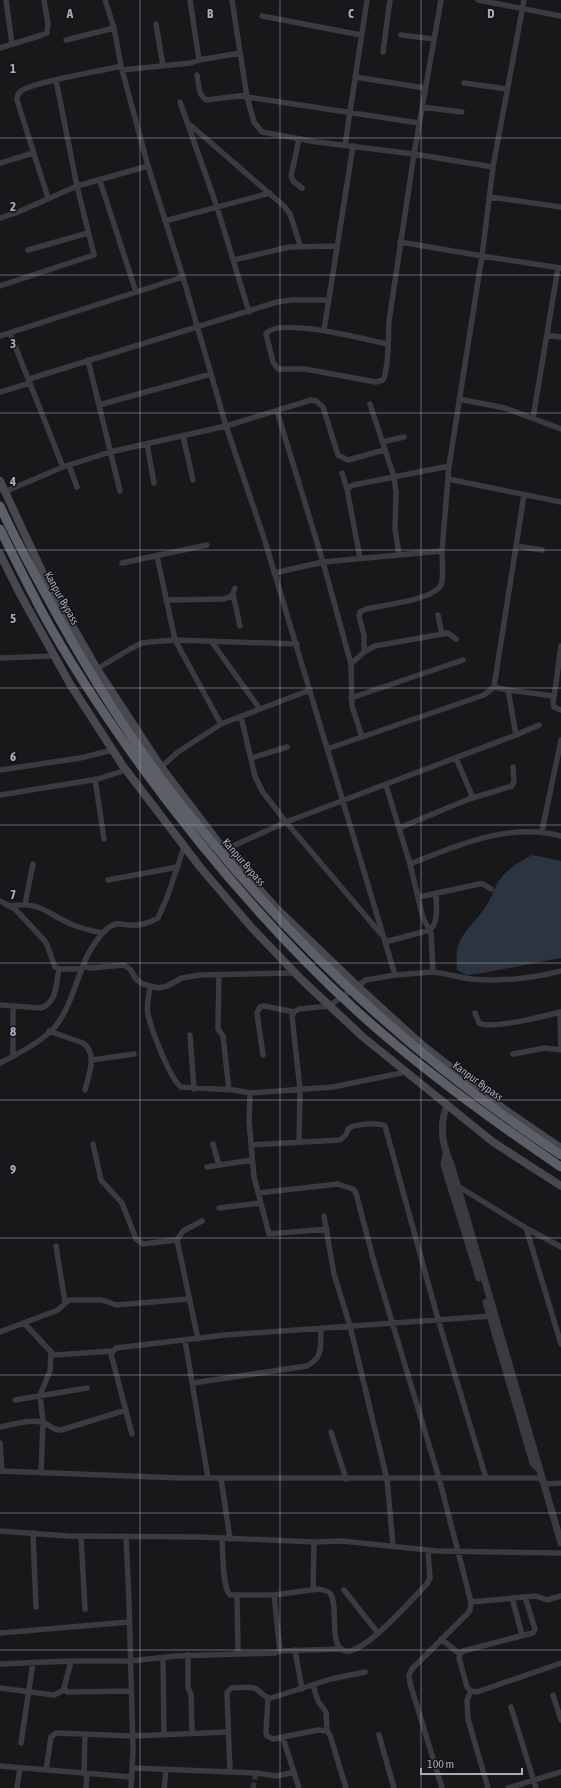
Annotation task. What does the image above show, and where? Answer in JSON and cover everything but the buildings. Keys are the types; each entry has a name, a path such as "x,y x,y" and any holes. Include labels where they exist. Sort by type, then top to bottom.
{"highway":[{"name":"Kanpur Bypass","path":"0,506 14,537 60,620 112,707 147,760 239,876 320,962 401,1035 438,1067 561,1155"},
{"name":"Kanpur Bypass","path":"0,529 42,611 112,726 207,853 240,892 318,974 394,1043 440,1081 504,1129 561,1167"}],"main road":[{"path":"0,481 46,580 97,669 161,767 224,850 277,909 356,986 422,1044 501,1107 561,1148"},
{"path":"0,554 20,594 70,684 126,770 184,847 252,928 294,973 329,1006 406,1072 493,1142 561,1186"}],"street":[{"path":"6,0 12,44"},
{"path":"0,48 47,32 48,24 44,0"},
{"path":"105,0 114,28 122,68 148,166 198,326 226,426 264,538 297,644 342,801 395,975"},
{"path":"190,0 199,60"},
{"path":"232,0 247,96 254,122 262,132 298,139 414,154 493,167"},
{"path":"345,145 367,0"},
{"path":"383,52 390,0"},
{"path":"387,344 324,330 286,327 267,332 267,339 275,367 282,369 305,369 368,381 381,382 384,378 388,357 387,344 400,242 441,0"},
{"path":"478,0 561,16"},
{"path":"364,652 364,634 359,616 360,612 366,609 427,595 437,590 442,582 442,551 449,466 482,256 493,167 524,0"},
{"path":"262,16 361,35"},
{"path":"156,24 163,66"},
{"path":"66,40 114,28"},
{"path":"401,35 434,39"},
{"path":"48,198 32,153 17,100 17,96 24,89 56,80 122,68 190,63 240,53"},
{"path":"197,75 200,92 202,97 206,100 247,96 419,123"},
{"path":"355,77 425,88"},
{"path":"0,286 94,255 76,186 56,80"},
{"path":"464,82 507,89"},
{"path":"180,102 218,207 250,312"},
{"path":"422,107 462,112"},
{"path":"188,123 270,193 290,214 300,245"},
{"path":"298,139 291,176 294,182 302,188"},
{"path":"324,330 353,146"},
{"path":"0,163 32,153"},
{"path":"0,218 16,213 76,186 100,181 148,166"},
{"path":"100,181 136,292"},
{"path":"165,221 270,193"},
{"path":"490,197 561,207"},
{"path":"28,250 88,233"},
{"path":"400,242 560,268 533,418"},
{"path":"234,260 265,251 300,245 337,246"},
{"path":"0,336 183,277"},
{"path":"0,392 88,360 198,326 291,300 328,300"},
{"path":"10,333 29,381 66,466 77,487"},
{"path":"547,335 561,337"},
{"path":"88,360 120,491"},
{"path":"99,405 211,374"},
{"path":"459,399 505,408 561,429"},
{"path":"4,492 66,466 110,452 226,426 311,400 316,401 322,406 338,455 342,459 348,460 384,450"},
{"path":"370,404 394,477 396,492 395,529 399,554"},
{"path":"277,411 323,562 351,664 351,698 354,716 362,738"},
{"path":"183,436 193,480"},
{"path":"382,442 404,437"},
{"path":"147,444 154,483"},
{"path":"347,489 354,485 449,466"},
{"path":"342,473 347,489 360,558"},
{"path":"448,479 561,502"},
{"path":"327,749 484,695 494,687 524,494"},
{"path":"122,563 207,546"},
{"path":"516,546 542,550"},
{"path":"274,573 323,562 442,551"},
{"path":"157,556 176,640 221,724"},
{"path":"166,600 224,599 230,598 234,591 240,626"},
{"path":"438,615 442,634"},
{"path":"351,664 364,652 375,646 448,633 456,640"},
{"path":"97,669 142,643 176,640 297,644"},
{"path":"211,641 260,710"},
{"path":"561,646 560,661 553,696 554,707 561,710"},
{"path":"0,658 54,656"},
{"path":"351,698 463,660"},
{"path":"494,687 553,696"},
{"path":"161,767 178,752 221,724 310,690"},
{"path":"508,690 516,735"},
{"path":"241,717 255,776 262,791 384,939"},
{"path":"224,850 286,822 516,735 539,724"},
{"path":"542,831 561,740"},
{"path":"251,758 287,746"},
{"path":"0,770 80,758 113,750"},
{"path":"456,758 474,798"},
{"path":"399,828 474,798 512,786 514,780 512,767"},
{"path":"0,796 95,779 126,770"},
{"path":"95,779 104,839"},
{"path":"386,785 410,864 423,918 432,936 433,972"},
{"path":"410,864 474,840 518,831 542,831 561,836"},
{"path":"0,1063 54,1028 66,1009 83,967 99,937 103,933 116,924 140,925 158,918 178,867 184,847"},
{"path":"25,904 33,864"},
{"path":"108,880 178,867"},
{"path":"419,897 479,884 483,884 490,889"},
{"path":"384,939 430,930 436,921 436,893"},
{"path":"0,901 15,909 44,940 54,967 59,969 124,965 130,969 136,979 142,984 150,987 167,986 182,978 219,975 294,973"},
{"path":"8,906 25,904 41,908 72,924 103,933"},
{"path":"0,1005 41,1008 45,1006 53,997 59,969"},
{"path":"299,1142 300,1089 292,1016 294,1012 299,1009 329,1006 366,980 395,975 433,972 474,979 521,978 548,975 561,970"},
{"path":"219,975 218,1029 223,1036 228,1090"},
{"path":"150,987 148,1014 165,1060 180,1087 250,1093 333,1087 406,1072"},
{"path":"13,1006 13,1056"},
{"path":"263,1054 257,1013 260,1007 264,1006 294,1012"},
{"path":"475,1012 479,1023 485,1025 512,1023 561,1012 561,1050 545,1048 513,1054"},
{"path":"49,1031 83,1043 91,1052 92,1060 86,1090"},
{"path":"190,1035 194,1089"},
{"path":"92,1060 134,1054"},
{"path":"250,1093 251,1145 254,1178 269,1234 327,1229"},
{"path":"447,1106 443,1116 442,1128 446,1154 444,1165 453,1185 492,1316 533,1463 538,1468 543,1481 561,1543"},
{"path":"251,1145 340,1140 346,1135 348,1129 354,1126 380,1124 385,1126 438,1319 486,1478"},
{"path":"93,1144 98,1176 122,1203 136,1239 143,1244 177,1240 183,1232 202,1221"},
{"path":"213,1144 219,1165"},
{"path":"207,1167 252,1160"},
{"path":"258,1193 338,1184 353,1190 356,1193 374,1262 439,1478 471,1602 468,1613 412,1669 409,1674 410,1683 442,1788"},
{"path":"453,1185 561,1247"},
{"path":"219,1208 261,1203"},
{"path":"324,1216 334,1274 350,1326 371,1407 387,1479 393,1545"},
{"path":"526,1228 561,1344"},
{"path":"177,1240 198,1339"},
{"path":"56,1246 65,1302"},
{"path":"0,1332 58,1310 65,1302 73,1300 102,1300 116,1305 189,1299"},
{"path":"24,1323 51,1354 58,1356 112,1351 116,1348 186,1340 321,1328 492,1316"},
{"path":"193,1383 306,1366 316,1361 319,1356 321,1328"},
{"path":"186,1340 208,1478"},
{"path":"112,1351 110,1354 132,1434"},
{"path":"41,1472 43,1422 40,1395 50,1371 51,1354"},
{"path":"14,1400 87,1388"},
{"path":"0,1427 43,1422 52,1429 61,1430 126,1410"},
{"path":"331,1432 346,1479"},
{"path":"0,1443 1,1471 208,1478 486,1478 561,1483"},
{"path":"221,1478 230,1539"},
{"path":"0,1531 81,1536 222,1538 314,1542 342,1540 428,1550 561,1553"},
{"path":"33,1533 36,1607"},
{"path":"81,1536 85,1609"},
{"path":"126,1536 132,1736 131,1788"},
{"path":"222,1538 227,1592 230,1595 274,1595 325,1590 330,1593 333,1600 336,1642 341,1649"},
{"path":"313,1590 314,1542"},
{"path":"0,1664 71,1661 130,1661 188,1655 275,1653 280,1650 341,1649 348,1651 360,1648 378,1633 427,1584 430,1578 428,1550"},
{"path":"344,1590 378,1633"},
{"path":"274,1595 280,1650"},
{"path":"237,1596 238,1653"},
{"path":"471,1602 536,1596 547,1600 561,1596"},
{"path":"525,1597 535,1629 533,1633 463,1651 459,1658 467,1687 471,1691 477,1692 561,1662"},
{"path":"512,1598 522,1635"},
{"path":"0,1633 129,1622"},
{"path":"441,1640 460,1654"},
{"path":"295,1650 302,1689"},
{"path":"188,1655 188,1688 191,1694 192,1733"},
{"path":"163,1658 164,1734"},
{"path":"64,1690 71,1661"},
{"path":"21,1743 33,1662"},
{"path":"268,1698 365,1672"},
{"path":"313,1685 318,1701 326,1712 327,1732 330,1735 346,1788"},
{"path":"230,1772 228,1690 231,1688 253,1687 268,1698"},
{"path":"0,1688 54,1695 64,1690 67,1692 131,1691"},
{"path":"471,1691 467,1700 468,1719 488,1788"},
{"path":"553,1695 561,1720"},
{"path":"268,1698 267,1736 273,1739 318,1730 327,1732"},
{"path":"511,1707 536,1788"},
{"path":"46,1770 51,1737 53,1735 132,1736 228,1732"},
{"path":"85,1735 86,1788"},
{"path":"379,1735 394,1788"},
{"path":"283,1738 299,1788"},
{"path":"0,1766 131,1777"},
{"path":"17,1788 20,1768"},
{"path":"132,1768 230,1772 277,1776 294,1772"},
{"path":"164,1788 166,1770"},
{"path":"508,1788 561,1772"}],"water":[{"path":"532,855 561,861 561,958 467,975 457,970 456,958 460,941 486,906 500,879 517,864"}],"tunnel":[{"path":"253,1788 256,1773"}]}
